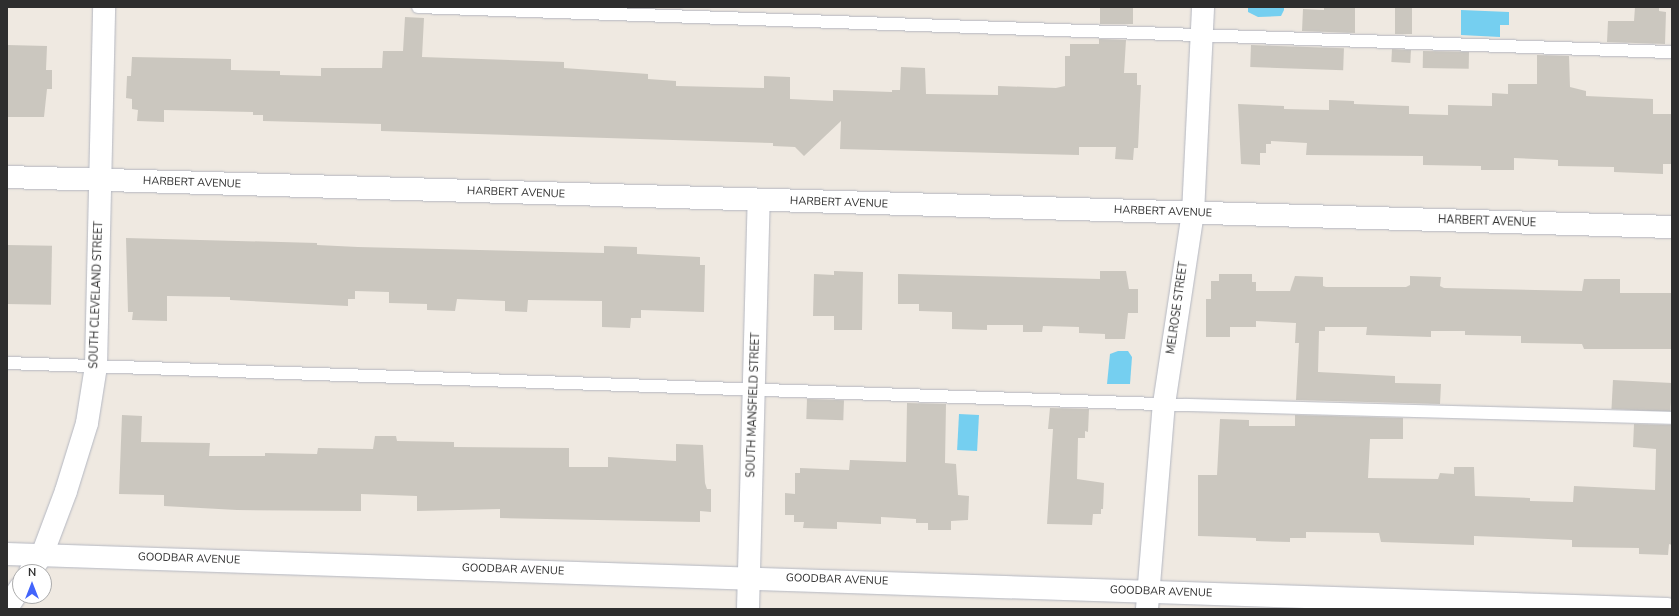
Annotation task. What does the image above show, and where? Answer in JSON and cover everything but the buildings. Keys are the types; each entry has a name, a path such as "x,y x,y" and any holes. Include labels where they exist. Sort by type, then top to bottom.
{"street":[{"name":"SOUTH CLEVELAND STREET","path":"36,563 87,423 96,366 104,7"},
{"name":"MELROSE STREET","path":"1147,600 1164,404 1193,212 1203,7"},
{"name":"HARBERT AVENUE","path":"7,177 759,201 1193,212 1672,227"},
{"name":"SOUTH MANSFIELD STREET","path":"748,609 759,201"},
{"name":"GOODBAR AVENUE","path":"7,554 36,563 748,577 1147,600 1667,609"}],"lane":[{"path":"418,7 1672,52"},
{"path":"7,363 1164,404 1672,418"}],"water":[{"path":"1248,7 1284,7 1284,10 1281,16 1258,17 1248,12"},
{"path":"1461,10 1509,12 1509,25 1500,25 1500,37 1461,35"},
{"path":"1118,351 1128,351 1132,357 1130,384 1107,384 1110,354"},
{"path":"959,414 979,415 977,451 957,450"}]}
